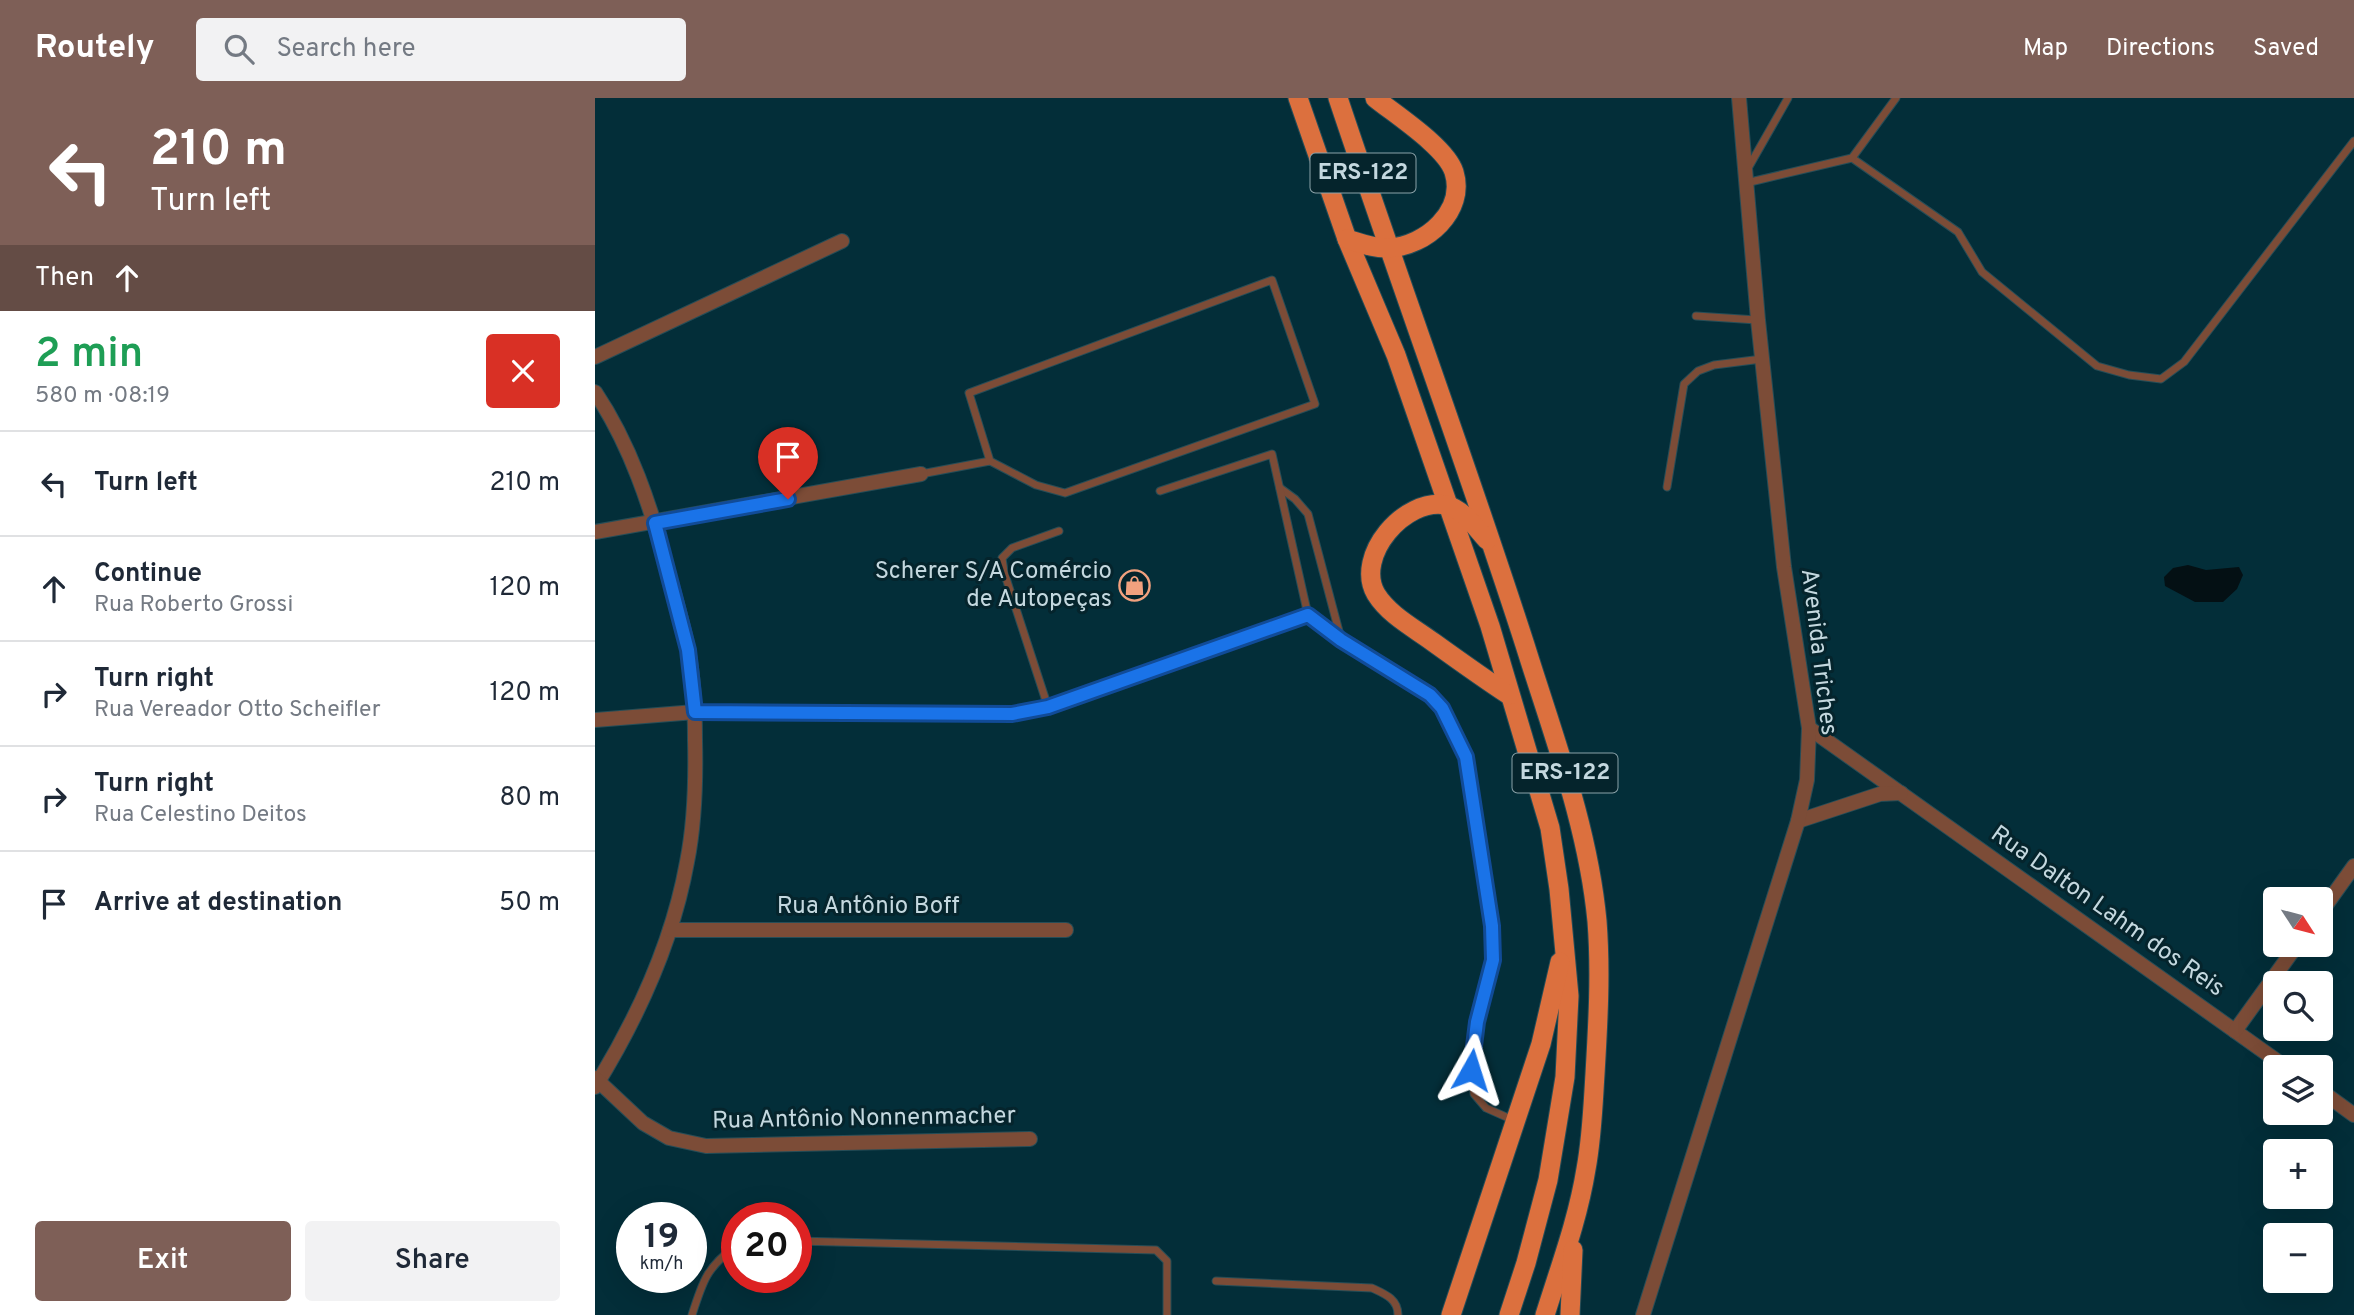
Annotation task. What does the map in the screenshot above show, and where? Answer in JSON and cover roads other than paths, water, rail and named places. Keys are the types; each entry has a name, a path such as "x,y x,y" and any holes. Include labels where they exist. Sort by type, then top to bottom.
{"highway":[{"name":"ERS-122","path":"1298,98 1347,239 1396,355 1490,626 1549,828 1559,888 1569,996 1565,1077 1548,1180 1509,1315"},
{"name":"ERS-122","path":"1338,98 1493,547 1563,766 1591,874 1597,924 1599,985 1597,1050 1586,1169 1574,1226 1545,1315"},
{"path":"1347,239 1388,249 1413,242 1428,234 1453,207 1456,191 1454,171 1445,156 1375,98"},
{"path":"1493,547 1468,519 1448,505 1422,505 1397,521 1377,548 1371,572 1375,592 1392,613 1509,695"},
{"path":"1451,1315 1541,1044 1564,948"},
{"path":"1570,1315 1574,1226"}],"street":[{"name":"Avenida Triches","path":"1643,1315 1798,821 1807,779 1809,727 1784,568 1758,320 1739,98"},
{"path":"595,357 842,241"},
{"path":"595,392 608,411 629,455 655,523 688,650 695,712 696,787 687,862 670,930 636,1011 596,1082"},
{"path":"595,532 921,474"},
{"path":"595,720 695,712 1012,714"},
{"name":"Rua Dalton Lahm dos Reis","path":"1809,727 2269,1055"},
{"path":"1798,821 1880,794 1901,793"},
{"path":"2333,895 2354,866"},
{"name":"Rua Antônio Boff","path":"670,930 1066,930"},
{"path":"2235,1031 2288,957"},
{"name":"Rua Antônio Nonnenmacher","path":"596,1082 643,1123 669,1138 706,1146 1030,1139"},
{"path":"2333,1100 2354,1115"}],"lane":[{"path":"1746,178 1788,98"},
{"path":"1746,178 1852,158 1896,98"},
{"path":"1852,158 1958,232 1982,272 2097,366 2129,375 2161,379 2184,362 2354,141"},
{"path":"921,474 990,461 1036,485 1066,492 1315,404 1272,280 969,393 990,461"},
{"path":"1696,316 1758,320"},
{"path":"1667,487 1684,384 1698,371 1714,365 1762,359"},
{"path":"1160,491 1272,454 1308,615 1341,640 1430,695 1442,708 1466,757 1493,937 1493,960 1477,1022 1471,1070 1474,1094 1486,1108 1514,1121"},
{"path":"1280,488 1295,499 1308,514 1341,640"},
{"path":"1048,707 1004,572 1002,558 1012,548 1059,531"},
{"path":"1012,714 1048,707 1308,615"},
{"path":"812,1241 1156,1250 1167,1261 1167,1315"},
{"path":"692,1315 703,1280 721,1257"},
{"path":"1216,1281 1372,1288 1389,1295 1398,1307 1398,1315"}],"place":[{"name":"Scherer S/A Comércio de Autopeças","path":"1135,586"}]}
